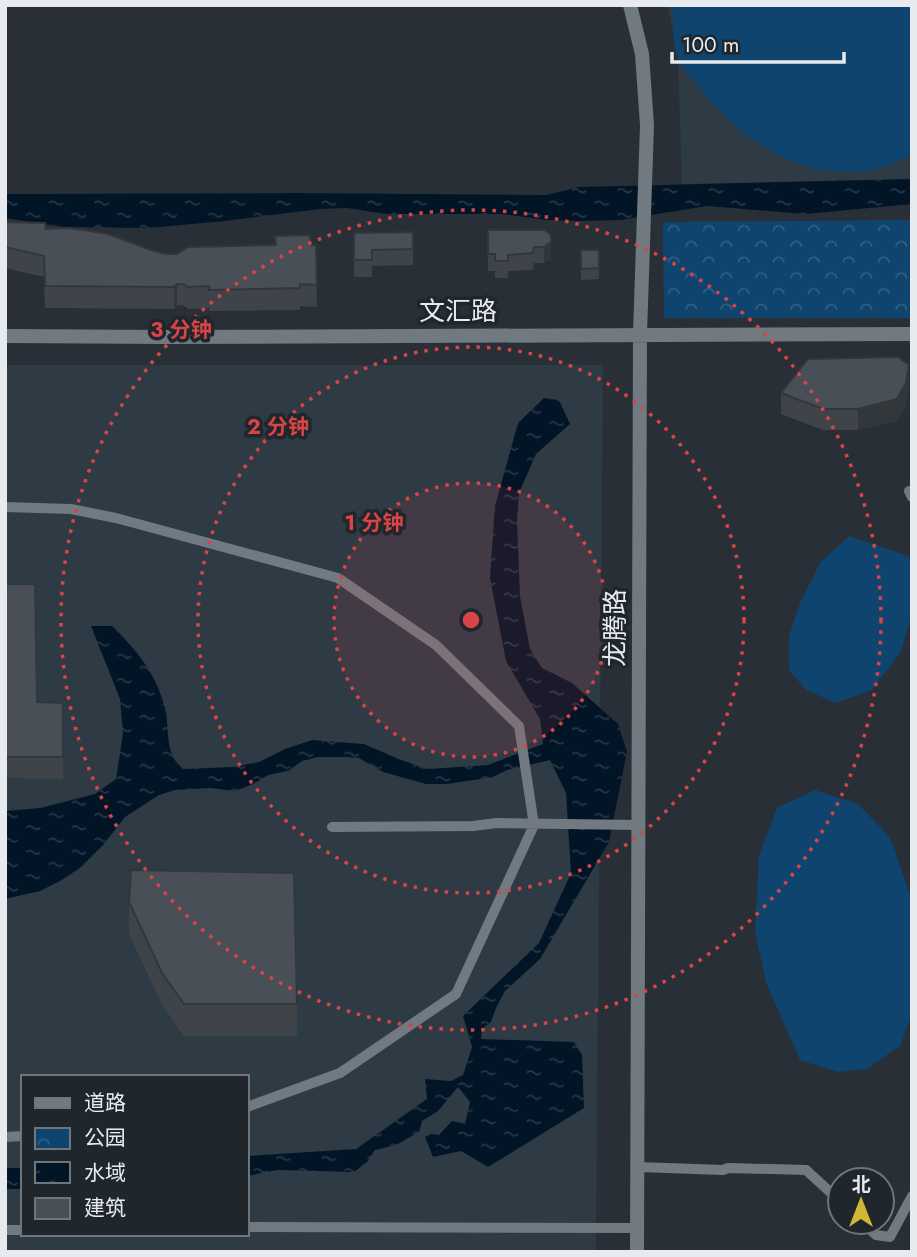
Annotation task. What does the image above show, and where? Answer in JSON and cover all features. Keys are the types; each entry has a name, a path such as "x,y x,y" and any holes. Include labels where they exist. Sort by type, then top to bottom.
{"main road":[{"name":"龙腾路","path":"630,5 642,54 648,125 640,334 638,1252"},
{"name":"文汇路","path":"5,336 912,334"}],"street":[{"path":"5,507 71,509 116,518 338,578 436,645 519,726 534,825 456,994 340,1073 248,1107"},
{"path":"332,827 473,826 497,823 639,825"},
{"path":"638,1167 807,1170 826,1188"},
{"path":"896,1226 912,1196"},
{"path":"248,1227 638,1228"}],"shaded area":[{"path":"668,5 912,5 912,179 682,184 678,61"},
{"path":"5,365 603,365 596,1252 5,1252"}],"green space":[{"path":"673,5 912,5 912,155 878,169 842,172 797,163 756,141 720,111 680,63 674,39"},
{"path":"912,220 912,318 664,318 663,222"},
{"path":"849,536 908,556 912,564 912,612 901,652 872,690 836,703 806,690 789,670 789,636 800,603 820,563"},
{"path":"815,790 858,804 890,837 912,901 912,1012 901,1045 867,1069 838,1072 800,1060 766,982 755,933 759,855 777,808"}],"water":[{"path":"912,179 912,204 805,214 707,206 621,220 581,221 546,220 503,214 386,214 347,208 149,228 63,227 5,218 5,194 547,195 579,187"},
{"path":"544,398 559,400 570,424 536,454 519,493 517,520 520,596 530,649 542,668 572,683 618,724 627,752 609,842 540,959 505,991 491,1022 482,1029 481,1039 574,1042 582,1055 584,1108 488,1167 461,1151 433,1157 425,1137 431,1134 439,1135 452,1121 465,1124 470,1102 458,1087 438,1111 422,1121 419,1132 396,1145 375,1150 367,1162 354,1172 277,1170 248,1176 248,1156 356,1149 427,1099 425,1079 451,1081 463,1075 472,1047 463,1016 539,943 571,873 566,793 550,760 507,770 493,777 447,784 426,784 383,772 359,758 318,757 302,761 288,771 268,775 235,791 211,788 175,790 159,795 125,817 80,868 60,881 40,891 5,899 5,811 40,808 95,794 116,779 123,733 120,699 91,626 112,626 144,663 161,696 171,751 183,769 233,767 259,762 312,740 364,744 428,769 488,765 543,744 540,719 506,661 490,578 495,506 518,423"},
{"path":"5,1168 21,1168 21,1189 5,1189"}],"building":[{"path":"5,222 45,223 46,229 69,228 108,234 166,254 177,254 188,247 276,245 275,236 310,235 311,245 316,245 317,285 300,284 300,288 209,290 209,286 188,287 183,284 174,287 45,286 44,256 5,247"},
{"path":"488,230 545,230 551,235 551,242 544,247 534,247 533,253 508,255 508,261 495,261 495,254 488,254"},
{"path":"413,232 413,249 372,250 372,260 354,260 354,233"},
{"path":"581,250 599,250 599,268 581,269"},
{"path":"898,357 909,365 906,383 897,399 858,409 823,409 781,393 808,359"},
{"path":"5,584 35,584 37,702 63,703 63,757 5,757"},
{"path":"131,870 294,873 297,1004 184,1004 162,973 129,902"}]}
